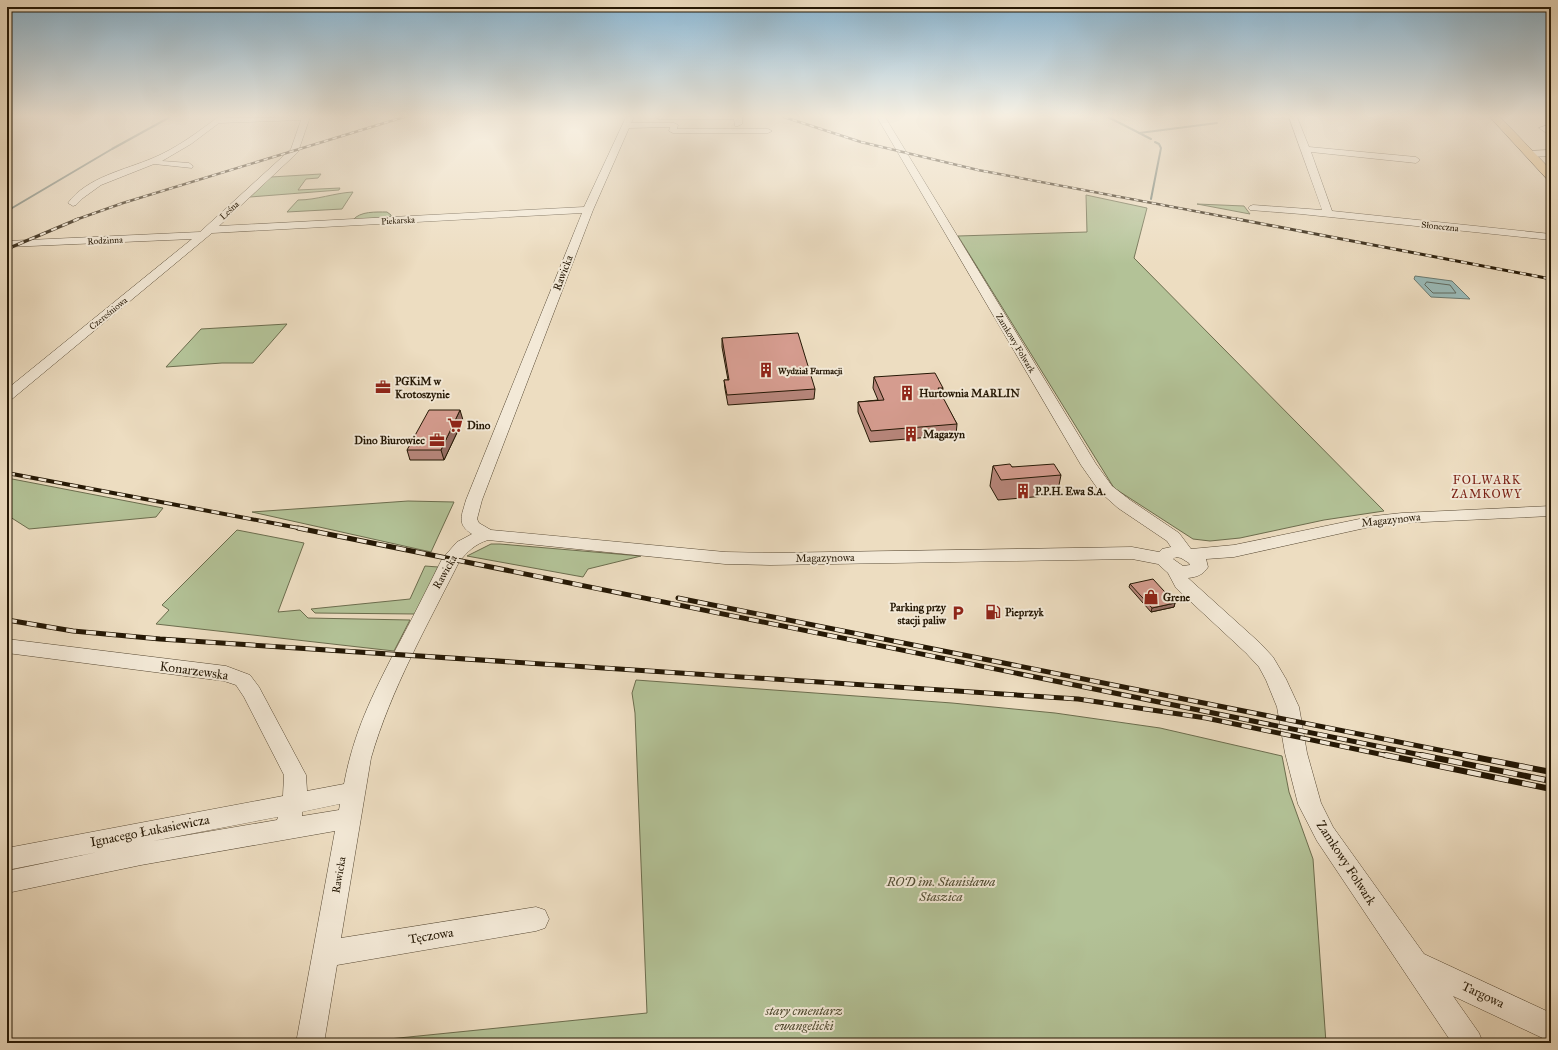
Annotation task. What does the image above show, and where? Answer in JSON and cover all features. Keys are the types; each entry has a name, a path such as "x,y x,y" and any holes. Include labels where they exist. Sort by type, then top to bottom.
{"main road":[{"path":"1541,166 1551,177"}],"street":[{"path":"73,203 76,198 95,186 141,166"},
{"name":"Leśna","path":"206,233 279,166"},
{"name":"Rawicka","path":"487,536 471,526 469,519 474,500 588,210 608,166"},
{"name":"Zamkowy Folwark","path":"911,166 1089,465 1106,489 1124,504 1152,522 1182,561 1196,597 1231,627 1266,662 1288,707 1298,759 1310,804 1325,834 1469,1043"},
{"path":"1312,166 1328,214"},
{"name":"Słoneczna","path":"1253,208 1328,214 1551,237"},
{"name":"Piekarska","path":"206,233 588,210"},
{"name":"Rodzinna","path":"7,244 206,233"},
{"name":"Czereśniowa","path":"7,396 206,233"},
{"name":"Magazynowa","path":"487,536 644,548 725,558 770,559 1132,553 1182,561 1219,559 1234,551 1374,521 1402,518 1551,511"},
{"name":"Rawicka","path":"310,1043 360,758 370,724 409,641 451,560 463,546 474,539 487,536"},
{"name":"Konarzewska","path":"7,646 226,674 243,680 252,692 295,775 293,804"},
{"name":"Ignacego Łukasiewicza","path":"7,859 354,792"},
{"path":"287,830 293,804"},
{"name":"Ignacego Łukasiewicza","path":"18,880 141,854 287,830 349,818"},
{"path":"18,880 37,853"},
{"name":"Tęczowa","path":"325,954 536,919"},
{"name":"Targowa","path":"1414,964 1551,1028"}],"green space":[{"path":"321,174 318,178 306,179 298,190 340,188 339,190 250,197 271,177"},
{"path":"353,192 342,209 287,212 298,200"},
{"path":"1086,195 1147,208 1134,258 1384,511 1324,520 1240,538 1210,541 1193,539 1114,488 958,236 1087,232"},
{"path":"1197,204 1244,206 1250,214"},
{"path":"373,212 387,212 391,215 391,217 353,220 364,214"},
{"path":"287,324 253,363 222,363 166,367 201,329"},
{"path":"7,478 163,508 156,517 29,529 7,515"},
{"path":"408,501 454,502 431,552 252,512"},
{"path":"237,530 304,543 278,612 300,610 308,618 410,620 394,651 156,624 169,610 162,605"},
{"path":"491,544 641,556 588,569 583,577 467,556"},
{"path":"425,566 438,567 416,614 315,613 311,609 410,599"},
{"name":"ROD im. Stanisława Staszica","path":"636,680 952,703 1055,713 1160,728 1282,756 1289,792 1313,859 1326,1043 349,1043 647,1013 635,713 632,693"}],"water":[{"path":"1415,276 1452,281 1470,299 1431,297 1414,279"}],"building":[{"name":"Wydział Farmacji","path":"798,333 815,389 727,395 724,380 729,380 722,338"},
{"path":"935,373 943,388 938,388 957,424 871,431 858,402 884,400 874,377"},
{"path":"429,410 460,410 441,450 407,450"},
{"path":"1010,464 1012,467 1054,464 1061,475 1001,480 993,466"},
{"name":"Grene","path":"1153,579 1175,603 1152,608 1130,584"}],"waterway":[{"path":"7,211 83,166"},
{"path":"1151,199 1157,166"}],"railway":[{"path":"75,220 123,203 244,166"},
{"path":"961,166 1242,220"},
{"path":"7,249 78,219"},
{"path":"1237,219 1551,279"},
{"path":"7,473 304,529"},
{"path":"298,528 1426,756"},
{"path":"678,598 1469,756"},
{"path":"7,620 73,631 160,639 1078,699 1206,718 1389,756"},
{"path":"1385,755 1551,789"},
{"path":"1421,755 1426,756"},
{"path":"1464,755 1551,772"},
{"path":"1426,756 1551,781"}],"place":[{"name":"Wydział Farmacji","path":"766,370"},
{"name":"PGKiM w Krotoszynie","path":"383,387"},
{"name":"Hurtownia MARLIN","path":"907,393"},
{"name":"Dino","path":"455,425"},
{"name":"Magazyn","path":"911,434"},
{"name":"Dino Biurowiec","path":"437,440"},
{"name":"P.P.H. Ewa S.A.","path":"1023,491"},
{"name":"Grene","path":"1151,597"},
{"name":"Pieprzyk","path":"993,612"},
{"name":"Parking przy stacji paliw","path":"958,613"}],"district":[{"name":"FOLWARK ZAMKOWY","path":"1487,487"}],"park label":[{"name":"stary cmentarz ewangelicki","path":"804,1018"}]}
